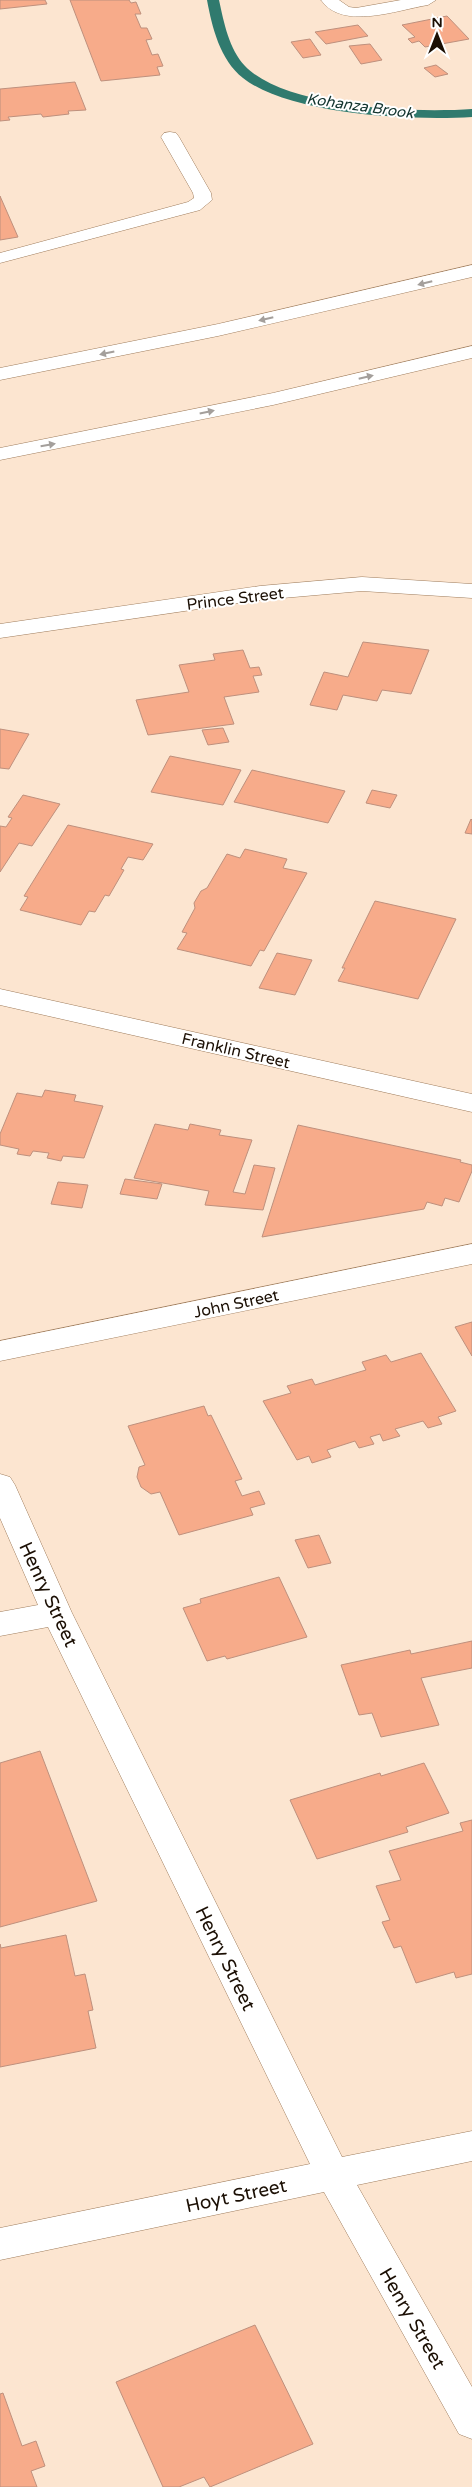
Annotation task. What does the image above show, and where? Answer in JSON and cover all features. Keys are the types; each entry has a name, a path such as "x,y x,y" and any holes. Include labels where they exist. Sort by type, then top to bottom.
{"main road":[{"path":"0,374 228,328 472,272"},
{"path":"0,454 273,399 472,352"},
{"name":"Prince Street","path":"0,631 260,593 362,584 472,591"},
{"name":"Franklin Street","path":"0,997 472,1103"},
{"name":"John Street","path":"0,1351 472,1254"},
{"name":"Henry Street","path":"0,1485 57,1613 333,2176 472,2422"},
{"path":"0,1624 57,1613"},
{"name":"Hoyt Street","path":"0,2244 472,2146"}],"lane":[{"path":"329,0 344,11 356,13 428,0"},
{"path":"0,258 194,206 203,200 202,193 170,137"}],"building":[{"path":"0,0 45,0 47,4 0,9"},
{"path":"70,0 129,0 131,3 136,2 141,14 135,14 141,28 147,28 152,39 146,40 152,55 158,54 163,66 157,67 160,75 101,81"},
{"path":"447,16 469,39 425,47 419,41 412,43 408,39 415,37 402,25"},
{"path":"358,25 368,36 326,44 315,32"},
{"path":"310,39 321,55 303,58 291,42"},
{"path":"370,44 382,60 361,64 349,46"},
{"path":"436,65 448,74 435,77 424,68"},
{"path":"75,82 86,110 68,111 69,114 43,117 41,114 8,117 10,120 0,121 0,89"},
{"path":"0,196 18,237 0,240"},
{"path":"363,642 429,650 411,694 382,690 377,701 343,695 337,710 310,705 324,672 348,677"},
{"path":"243,650 250,668 259,667 262,675 253,676 259,692 224,697 234,724 148,735 136,700 189,692 179,665 215,660 213,654"},
{"path":"223,728 229,742 208,745 202,730"},
{"path":"0,729 29,734 9,769 0,768"},
{"path":"170,756 241,770 223,805 151,792"},
{"path":"252,770 345,791 328,823 234,802"},
{"path":"372,790 397,795 390,808 366,803"},
{"path":"23,795 60,804 32,846 19,843 0,872 0,826 6,827 12,818 8,817"},
{"path":"471,819 472,834 465,833"},
{"path":"68,825 153,844 143,860 128,857 121,869 124,870 109,896 105,895 95,912 89,911 81,925 20,910 28,897 24,896"},
{"path":"245,849 287,859 283,868 307,873 264,951 260,950 251,966 177,949 187,933 182,932 195,908 194,903 201,891 207,888 227,854 240,858"},
{"path":"375,901 456,919 418,999 338,981 345,968 342,968"},
{"path":"277,953 312,960 295,995 259,988"},
{"path":"45,1090 76,1095 74,1101 103,1106 84,1158 63,1156 61,1161 47,1158 49,1153 33,1151 30,1156 17,1154 19,1149 0,1145 0,1134 17,1093 42,1097"},
{"path":"155,1124 188,1130 190,1124 221,1130 219,1135 252,1140 233,1192 245,1194 254,1165 275,1168 263,1210 205,1205 209,1191 134,1178"},
{"path":"298,1125 461,1160 460,1162 472,1165 472,1171 459,1202 445,1198 442,1206 427,1202 424,1209 262,1237"},
{"path":"125,1179 162,1184 157,1199 120,1194"},
{"path":"58,1182 88,1185 82,1208 51,1204"},
{"path":"472,1322 472,1356 455,1327"},
{"path":"421,1353 456,1411 438,1417 442,1424 428,1428 423,1421 395,1429 400,1436 383,1441 380,1434 370,1437 374,1444 359,1448 355,1441 327,1450 331,1457 312,1463 309,1456 297,1460 263,1401 291,1393 287,1386 312,1379 315,1385 366,1370 362,1362 386,1355 391,1362"},
{"path":"204,1406 208,1416 211,1415 242,1479 235,1481 242,1496 259,1491 265,1504 250,1508 253,1515 179,1535 160,1492 151,1494 141,1487 137,1477 139,1467 145,1465 128,1426"},
{"path":"319,1535 331,1563 308,1568 295,1540"},
{"path":"279,1577 307,1637 227,1659 225,1656 207,1661 183,1608 201,1603 200,1599"},
{"path":"472,1641 472,1668 421,1678 439,1725 381,1737 372,1713 359,1715 341,1665 410,1650 411,1654"},
{"path":"40,1751 97,1901 0,1927 0,1763"},
{"path":"424,1763 449,1813 406,1827 408,1832 317,1859 290,1800 380,1773 381,1776"},
{"path":"472,1820 472,1974 456,1978 454,1972 416,1983 401,1946 394,1948 382,1922 390,1920 376,1886 401,1880 389,1851 463,1831 460,1823"},
{"path":"66,1935 75,1976 85,1974 93,2010 88,2011 96,2048 0,2067 0,1944 1,1948"},
{"path":"255,2325 313,2444 210,2487 204,2477 179,2487 163,2487 116,2382"},
{"path":"3,2393 22,2446 36,2441 45,2466 31,2471 37,2487 0,2487 0,2394"}],"waterway":[{"name":"Kohanza Brook","path":"213,0 220,30 233,59 247,75 266,86 291,96 355,109 421,114 472,113"}]}
